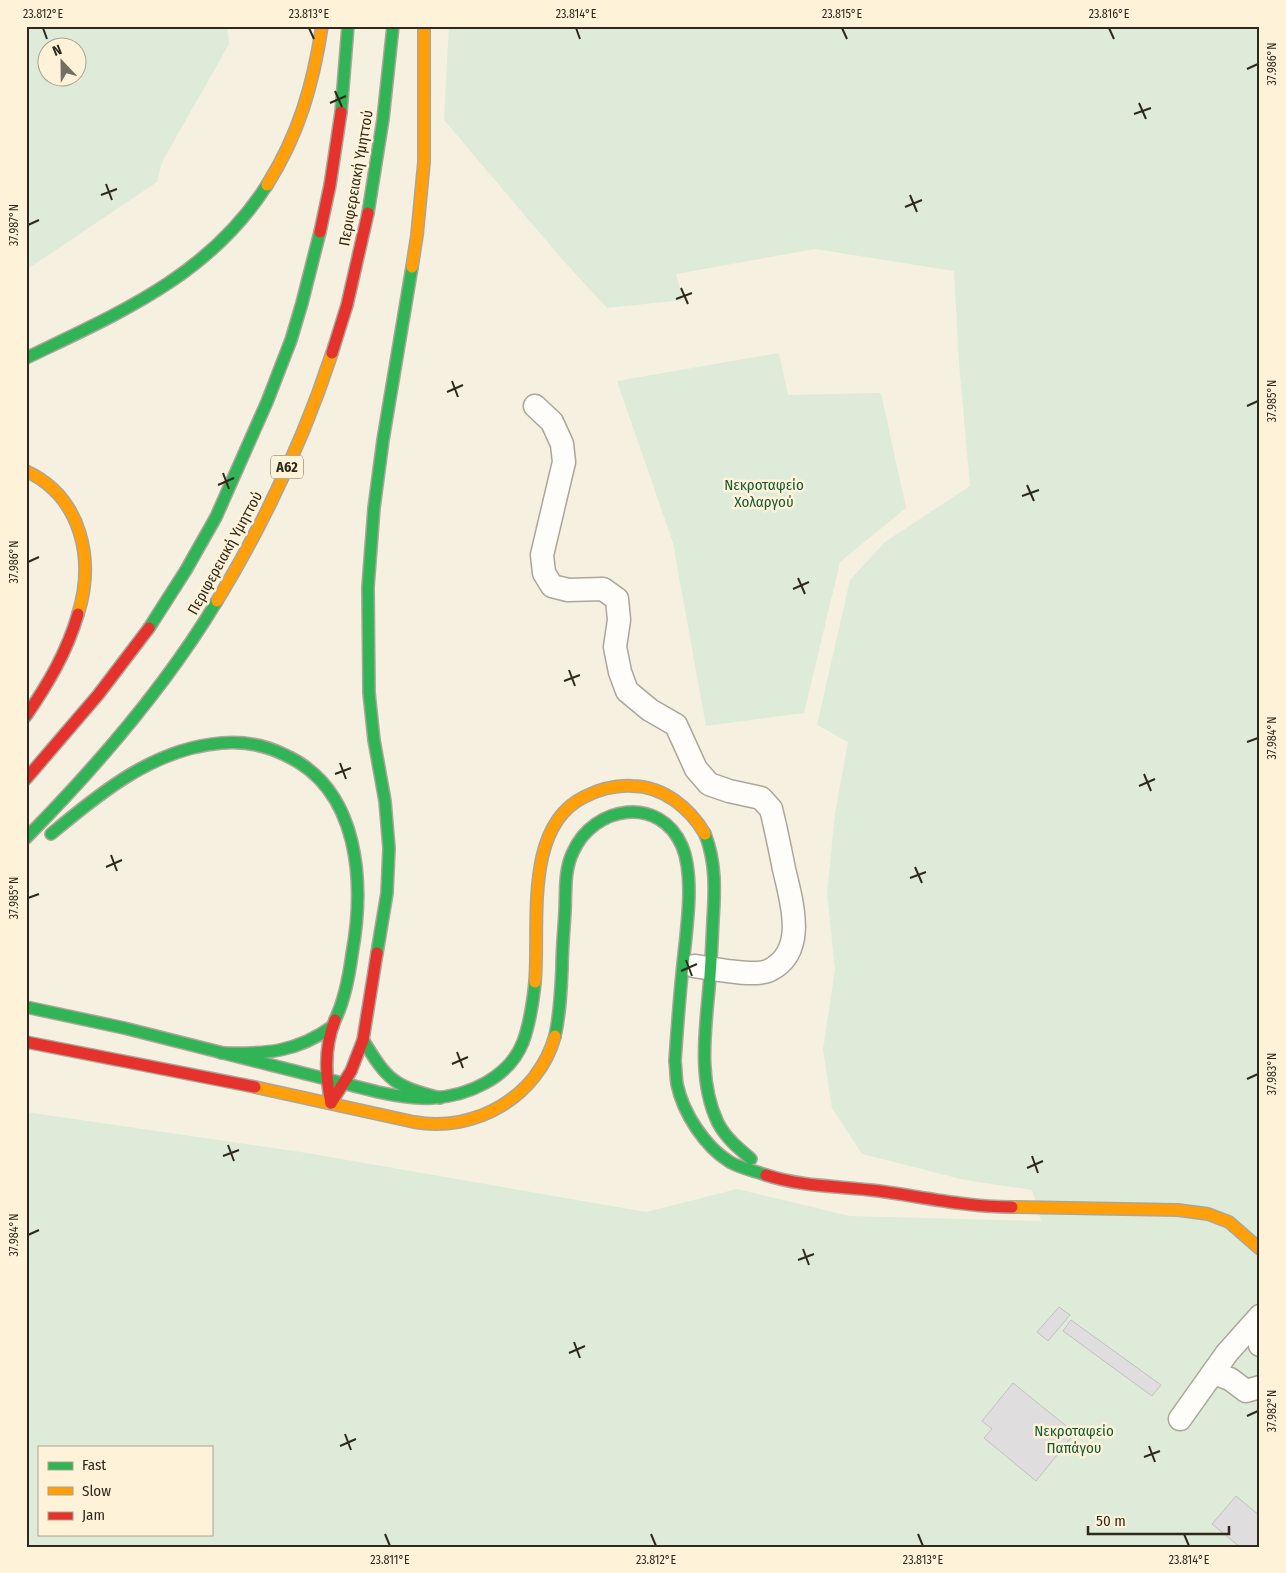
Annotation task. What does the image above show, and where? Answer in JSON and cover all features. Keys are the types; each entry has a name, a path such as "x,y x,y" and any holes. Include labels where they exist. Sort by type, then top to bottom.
{"main road":[{"path":"26,358 115,315 160,290 199,261 231,232 256,202 279,166 297,128 311,89 322,26"},
{"name":"Περιφερειακή Υμηττού","path":"26,779 99,693 139,642 186,572 216,517 268,402 291,341 310,278 323,218 337,141 346,68 348,26"},
{"name":"Περιφερειακή Υμηττού","path":"26,838 57,807 123,730 180,658 220,596 259,528 290,461 318,396 340,331 369,206 390,66 394,26"},
{"path":"331,1103 344,1084 358,1057 363,1040 387,893 389,848 385,801 374,740 369,693 367,653 368,587 374,508 382,440 417,235 424,162 424,26"},
{"path":"26,470 47,483 70,512 82,534 86,565 84,595 73,632 45,691 26,716"},
{"path":"39,845 109,787 139,768 172,754 201,745 232,742 263,745 292,758 316,773 333,794 350,829 356,863 358,906 355,947 343,1002 333,1026 327,1058 326,1080 331,1103"},
{"path":"26,1007 105,1023 326,1080 410,1098 440,1098 463,1093 487,1083 506,1068 522,1048 529,1025 534,994 539,876 543,852 550,831 561,814 578,799 600,788 623,784 643,787 666,795 686,808 700,825 709,845 714,868 715,894 704,1070 709,1100 718,1122 733,1145 749,1158 770,1168 878,1191"},
{"path":"26,1042 331,1103 409,1121 438,1125 458,1123 482,1116 504,1104 526,1086 540,1069 550,1050 557,1028 560,1000 566,880 569,863 575,847 585,833 599,821 613,813 628,811 646,813 662,822 674,832 683,850 688,874 688,905 675,1061 677,1084 683,1103 701,1136 715,1151 731,1163 750,1171 799,1183 878,1191 986,1207 1178,1210 1208,1214 1229,1222 1260,1249"},
{"path":"221,1053 249,1054 288,1049 311,1040 333,1026"},
{"path":"363,1040 384,1074 394,1083 412,1091 440,1098"}],"street":[{"path":"535,406 552,422 562,444 564,462 542,555 544,573 552,586 568,590 603,589 617,599 619,620 615,647 620,672 627,691 650,710 676,725 696,769 709,784 728,792 762,798 771,808 794,916 792,943 785,958 769,971 751,973 683,964"},
{"path":"1258,1319 1260,1344"},
{"path":"1180,1419 1227,1353 1258,1319"},
{"path":"1213,1373 1230,1379 1246,1391 1260,1387"}],"green space":[{"path":"26,26 227,26 229,44 162,162 157,182 26,270"},
{"name":"Νεκροταφείο Παπάγου","path":"449,26 1260,26 1260,1547 26,1547 26,1112 301,1152 646,1212 737,1189 850,1216 1041,1221 1032,1190 965,1180 862,1154 832,1108 823,1050 835,969 827,893 835,814 848,742 817,725 850,580 885,542 970,486 959,363 954,271 815,249 676,274 683,300 607,308 561,258 444,120"},
{"name":"Νεκροταφείο Χολαργού","path":"779,353 788,395 881,393 906,508 840,562 804,713 706,726 673,543 617,381"}],"building":[{"path":"1059,1307 1070,1315 1048,1341 1037,1332"},
{"path":"1071,1320 1161,1385 1152,1396 1063,1331"},
{"path":"1013,1383 1075,1433 1036,1481 984,1438 992,1429 982,1421"},
{"path":"1236,1496 1260,1516 1260,1547 1240,1547 1212,1524"}],"traffic: fast":[{"path":"341,112 348,26"},
{"path":"368,213 383,119 393,26"},
{"path":"26,358 128,307 160,289 190,268 218,244 244,217 267,185"},
{"path":"149,628 186,570 216,517 267,402 291,340 320,232"},
{"path":"377,953 387,893 389,848 385,801 374,740 369,693 368,587 374,508 383,440 412,267"},
{"path":"26,838 129,725 153,695 217,601"},
{"path":"51,834 109,788 130,775 174,753 197,747 222,743 255,744 285,755 310,770 329,790 343,814 352,841 356,869 358,898 356,926 346,988 335,1020"},
{"path":"555,1036 561,994 566,881 568,866 573,852 583,836 596,824 611,816 627,812 643,813 659,819 672,830 682,846 688,875 688,909 675,1061 680,1095 696,1128 712,1148 730,1162 766,1175"},
{"path":"705,834 713,866 714,887 704,1057 705,1074 712,1107 718,1123 733,1142 751,1159"},
{"path":"26,1007 124,1028 378,1092 405,1097 432,1098 473,1089 486,1083 508,1066 517,1055 523,1042 531,1012 535,982"},
{"path":"221,1053 266,1052 293,1047 306,1042 333,1026"},
{"path":"363,1040 379,1065 394,1080 412,1090 440,1098"}],"traffic: slow":[{"path":"267,185 288,147 303,108 314,69 322,26"},
{"path":"412,267 424,162 424,26"},
{"path":"217,601 251,541 282,480 309,417 332,353"},
{"path":"26,471 45,482 60,497 72,513 79,532 84,552 85,573 78,614"},
{"path":"535,982 538,879 543,854 551,831 565,811 584,797 602,790 620,786 643,787 665,794 674,800 692,816 705,834"},
{"path":"255,1087 414,1122 437,1124 459,1122 481,1116 501,1106 519,1093 534,1077 547,1058 555,1036"},
{"path":"1012,1207 1178,1210 1208,1214 1229,1222 1260,1249"}],"traffic: jam":[{"path":"320,232 330,185 341,112"},
{"path":"332,353 347,305 368,213"},
{"path":"26,716 56,667 74,628 78,614"},
{"path":"26,779 98,695 149,628"},
{"path":"331,1103 351,1071 363,1040 377,953"},
{"path":"331,1103 327,1051 335,1020"},
{"path":"26,1042 255,1087"},
{"path":"766,1175 808,1184 879,1191 962,1204 1012,1207"}]}
